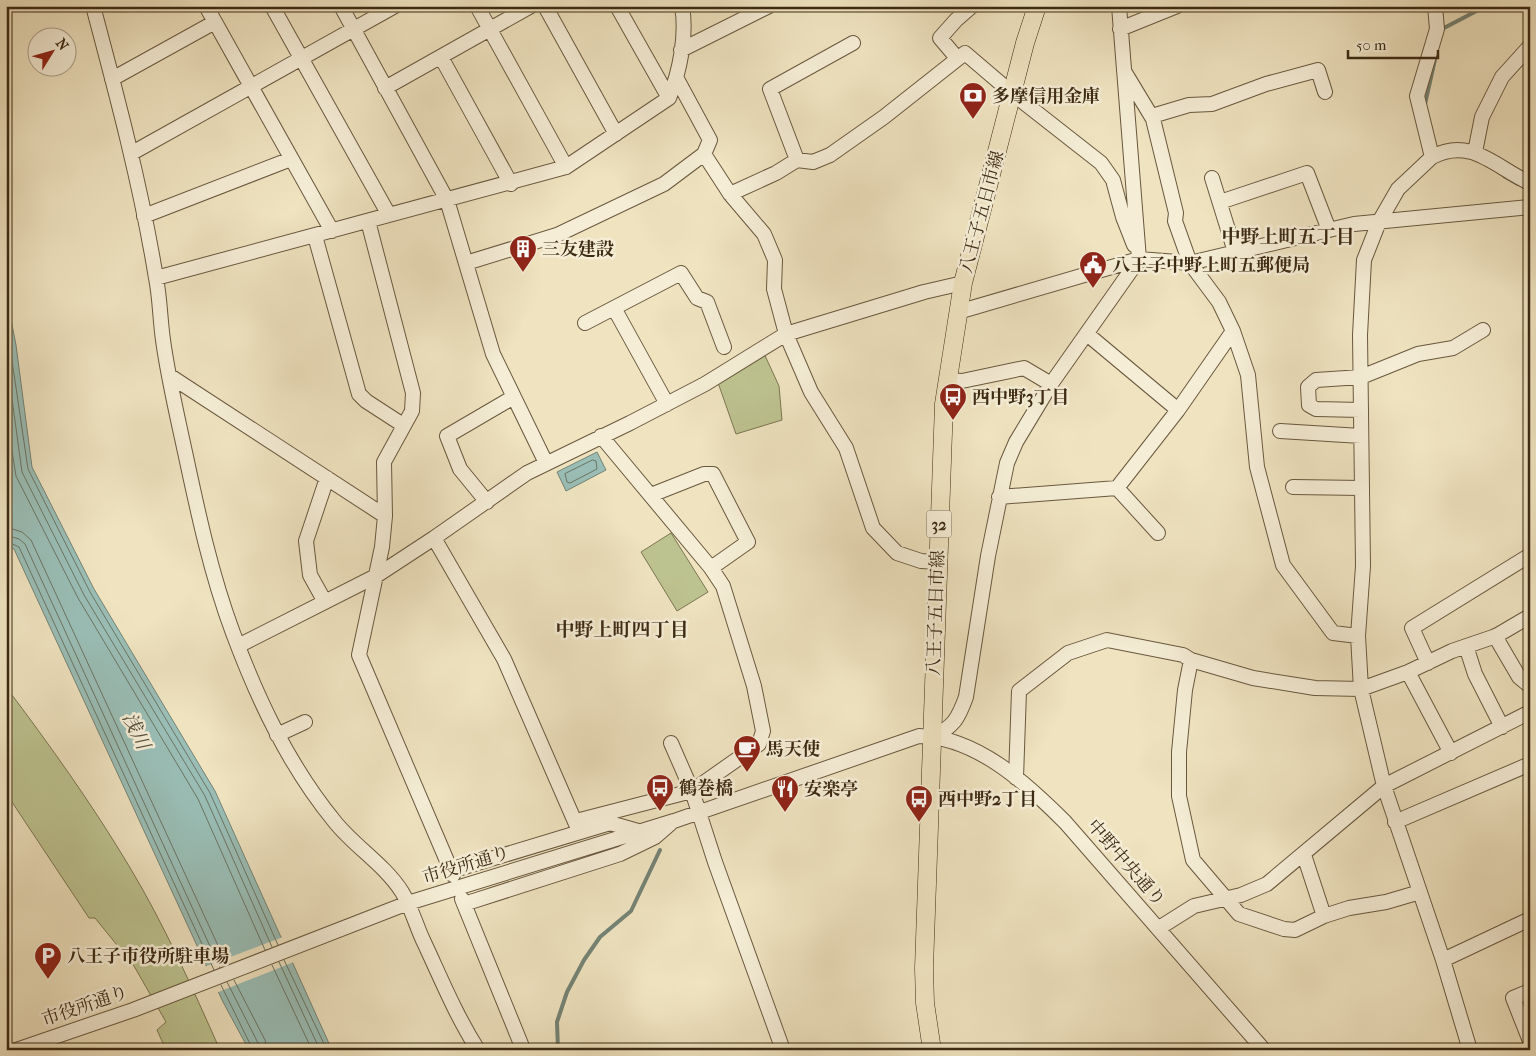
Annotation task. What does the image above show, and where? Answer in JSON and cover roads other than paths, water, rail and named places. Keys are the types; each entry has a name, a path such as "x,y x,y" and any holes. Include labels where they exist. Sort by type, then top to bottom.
{"main road":[{"name":"八王子五日市線","path":"932,1050 925,1003 924,968 942,429 947,380 963,283 1025,42 1037,6"}],"street":[{"path":"93,6 132,152 156,278 163,338 170,376 206,548 238,646 277,735 303,780 323,808 352,842 389,875 406,904 459,1018 478,1050"},
{"path":"206,6 332,231"},
{"path":"272,6 389,215"},
{"path":"340,6 446,200 493,354 512,398 546,463"},
{"path":"132,152 394,6"},
{"path":"477,6 566,167"},
{"path":"386,88 531,6"},
{"path":"545,6 616,134"},
{"path":"617,6 669,98"},
{"path":"156,278 510,184 566,167 669,98 677,79 685,21 682,6"},
{"path":"681,50 769,6"},
{"path":"957,58 940,38 972,6"},
{"path":"933,736 950,728 960,715 966,697 999,497 1007,463 1016,442 1051,384 1139,259 1119,6"},
{"path":"1120,29 1177,6"},
{"path":"1432,157 1417,96 1437,29 1435,6"},
{"path":"112,79 214,22"},
{"path":"797,160 770,89 853,43"},
{"path":"1475,152 1482,117 1502,77 1530,46"},
{"path":"730,194 776,173 797,160 813,162 830,155 884,117 965,53 1013,94 1093,155 1104,168 1113,180 1123,217 1139,259"},
{"path":"441,57 510,184"},
{"path":"1123,70 1152,116 1176,213 1175,221 1190,263 1219,302 1233,331 1248,375 1257,467 1283,565 1333,633 1358,636"},
{"path":"1152,116 1189,104 1212,104 1266,84 1318,70 1325,92"},
{"path":"466,263 558,235 664,184 704,154 710,140 677,79"},
{"path":"1470,1050 1443,960 1384,786 1361,689 1358,636 1363,566 1360,335 1364,260 1379,222 1398,189 1432,157 1448,150 1483,154 1510,174 1530,183"},
{"path":"704,154 730,194 764,234 775,260 774,289 786,334 811,392 846,448 873,528 897,553 921,561 938,562"},
{"path":"144,216 291,158"},
{"path":"1220,202 1307,173 1329,230"},
{"path":"1212,178 1235,252"},
{"path":"958,312 1139,259 1190,263 1329,230 1379,222 1530,207"},
{"path":"368,221 414,393 412,412 403,425 384,462 385,516 376,576 360,655 452,873 577,826 692,791 760,744 763,731 754,686 723,586 712,568 601,436"},
{"path":"315,236 359,394 366,401 403,425"},
{"path":"585,323 681,273 697,298 707,302 724,347"},
{"path":"238,646 376,576 527,473 667,404 786,334 924,292 963,283"},
{"path":"614,308 667,404"},
{"path":"1361,410 1316,409 1309,405 1308,387 1316,380 1360,377 1418,354 1453,348 1483,330"},
{"path":"999,497 1117,488 1178,410 1233,331"},
{"path":"1087,334 1178,410"},
{"path":"947,380 962,381 1024,368 1051,384"},
{"path":"170,376 385,516"},
{"path":"487,502 460,469 446,436 512,398"},
{"path":"1280,431 1361,436"},
{"path":"651,496 704,474 713,474 748,542 712,568"},
{"path":"325,602 310,575 306,541 327,478"},
{"path":"1293,487 1362,488"},
{"path":"1117,488 1158,533"},
{"path":"434,538 504,660 577,826"},
{"path":"1428,662 1412,628 1527,557"},
{"path":"1016,778 1019,691 1068,653 1107,640 1183,655 1191,660 1253,678 1315,688 1361,689 1495,636 1530,616"},
{"path":"1495,636 1524,673 1530,686"},
{"path":"1466,646 1475,674 1502,727"},
{"path":"1191,660 1184,690 1179,752 1179,796 1193,860 1240,914 1284,929 1295,930 1324,916 1420,892"},
{"path":"1408,672 1451,753"},
{"path":"1159,928 1194,906 1226,899 1267,884 1304,855 1384,786 1530,712"},
{"path":"277,735 305,722"},
{"name":"中野中央通り","path":"933,736 965,747 1016,778 1038,795 1065,822 1159,928 1264,1050"},
{"name":"市役所通り","path":"16,1050 133,1010 406,904 674,821 907,739 933,736"},
{"path":"671,743 692,791 697,812 783,1050"},
{"path":"1395,822 1530,764"},
{"path":"520,1050 523,1049 463,902 620,854 655,837 674,821"},
{"path":"577,826 610,823 638,831"},
{"path":"1304,855 1324,916"},
{"path":"1443,960 1530,919"},
{"path":"1530,991 1513,998 1530,1040"}],"water":[{"name":"浅川","path":"6,294 16,345 32,467 94,589 215,791 332,1050 249,1050 223,1002 14,549 6,545"},
{"path":"597,452 606,470 566,491 557,472"}],"waterway":[{"path":"1444,28 1486,6"},
{"path":"1425,104 1436,55"},
{"path":"1504,176 1518,184"},
{"path":"558,1050 557,1022 567,992 584,960 600,937 631,911 660,850"}],"place":[{"name":"多摩信用金庫","path":"973,120"},
{"name":"三友建設","path":"523,273"},
{"name":"八王子中野上町五郵便局","path":"1093,289"},
{"name":"西中野3丁目","path":"953,421"},
{"name":"馬天使","path":"747,773"},
{"name":"鶴巻橋","path":"660,812"},
{"name":"安楽亭","path":"785,813"},
{"name":"西中野2丁目","path":"919,823"},
{"name":"八王子市役所駐車場","path":"48,980"}],"district":[{"name":"中野上町五丁目","path":"1288,237"},
{"name":"中野上町四丁目","path":"622,630"}]}
